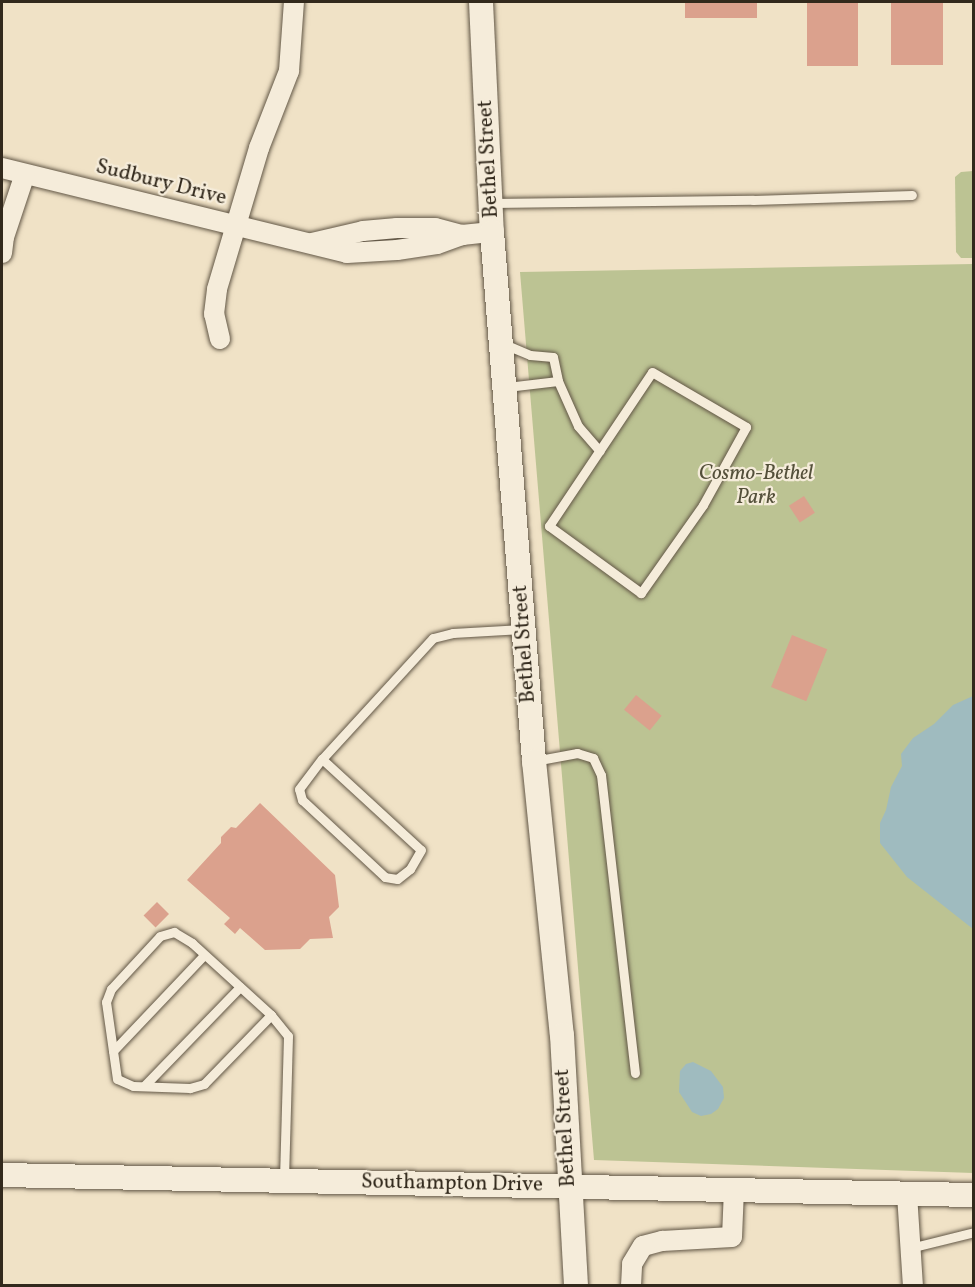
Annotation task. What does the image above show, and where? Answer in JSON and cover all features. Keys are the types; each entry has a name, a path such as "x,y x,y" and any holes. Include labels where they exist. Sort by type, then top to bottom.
{"street":[{"path":"220,339 214,314 217,289 259,148 290,71 294,2"},
{"name":"Bethel Street","path":"481,2 492,232 534,761 562,1035 576,1286"},
{"name":"Sudbury Drive","path":"2,168 347,253 377,253 437,244 462,235 492,232"},
{"path":"2,253 4,237 25,174"},
{"name":"Southampton Drive","path":"2,1174 974,1195"},
{"path":"631,1286 632,1264 643,1246 663,1241 732,1237 734,1190"},
{"path":"907,1194 913,1286"}],"lane":[{"path":"491,203 753,200 912,195"},
{"path":"501,344 530,355 553,357 558,381 578,426 600,451"},
{"path":"652,372 746,427 703,505 641,593 549,526 600,451 652,372"},
{"path":"505,387 558,381"},
{"path":"322,759 421,850 410,869 397,879 385,877 302,800 299,789 322,759 433,638 453,633 524,629"},
{"path":"534,761 577,753 593,758 601,775 635,1073"},
{"path":"271,1015 204,1084 190,1088 134,1086 117,1079 106,1002 111,989 160,936 174,932 204,955 271,1015 288,1036 284,1181"},
{"path":"113,1051 204,955"},
{"path":"144,1086 240,987"},
{"path":"910,1248 974,1232"}],"green space":[{"path":"973,171 973,258 961,258 956,252 955,177 961,172"},
{"name":"Cosmo-Bethel Park","path":"973,264 973,1173 594,1160 520,272"}],"water":[{"path":"973,696 973,929 907,877 880,843 880,823 886,810 891,787 902,766 901,754 913,738 934,724 953,705"},
{"path":"693,1062 711,1071 723,1087 724,1098 718,1109 711,1114 701,1116 692,1112 679,1092 680,1071 686,1064"}],"building":[{"path":"685,2 757,2 757,18 685,18"},
{"path":"807,2 858,2 858,66 807,66"},
{"path":"891,2 943,2 943,65 891,65"},
{"path":"804,496 815,513 800,523 789,506"},
{"path":"792,635 827,649 806,701 771,687"},
{"path":"636,695 662,716 650,731 624,710"},
{"path":"260,803 335,875 339,907 329,917 333,938 310,939 300,949 265,950 240,928 235,934 224,924 230,918 187,880 221,843 221,837 231,827 236,828"},
{"path":"157,902 169,914 156,927 144,915"}]}
